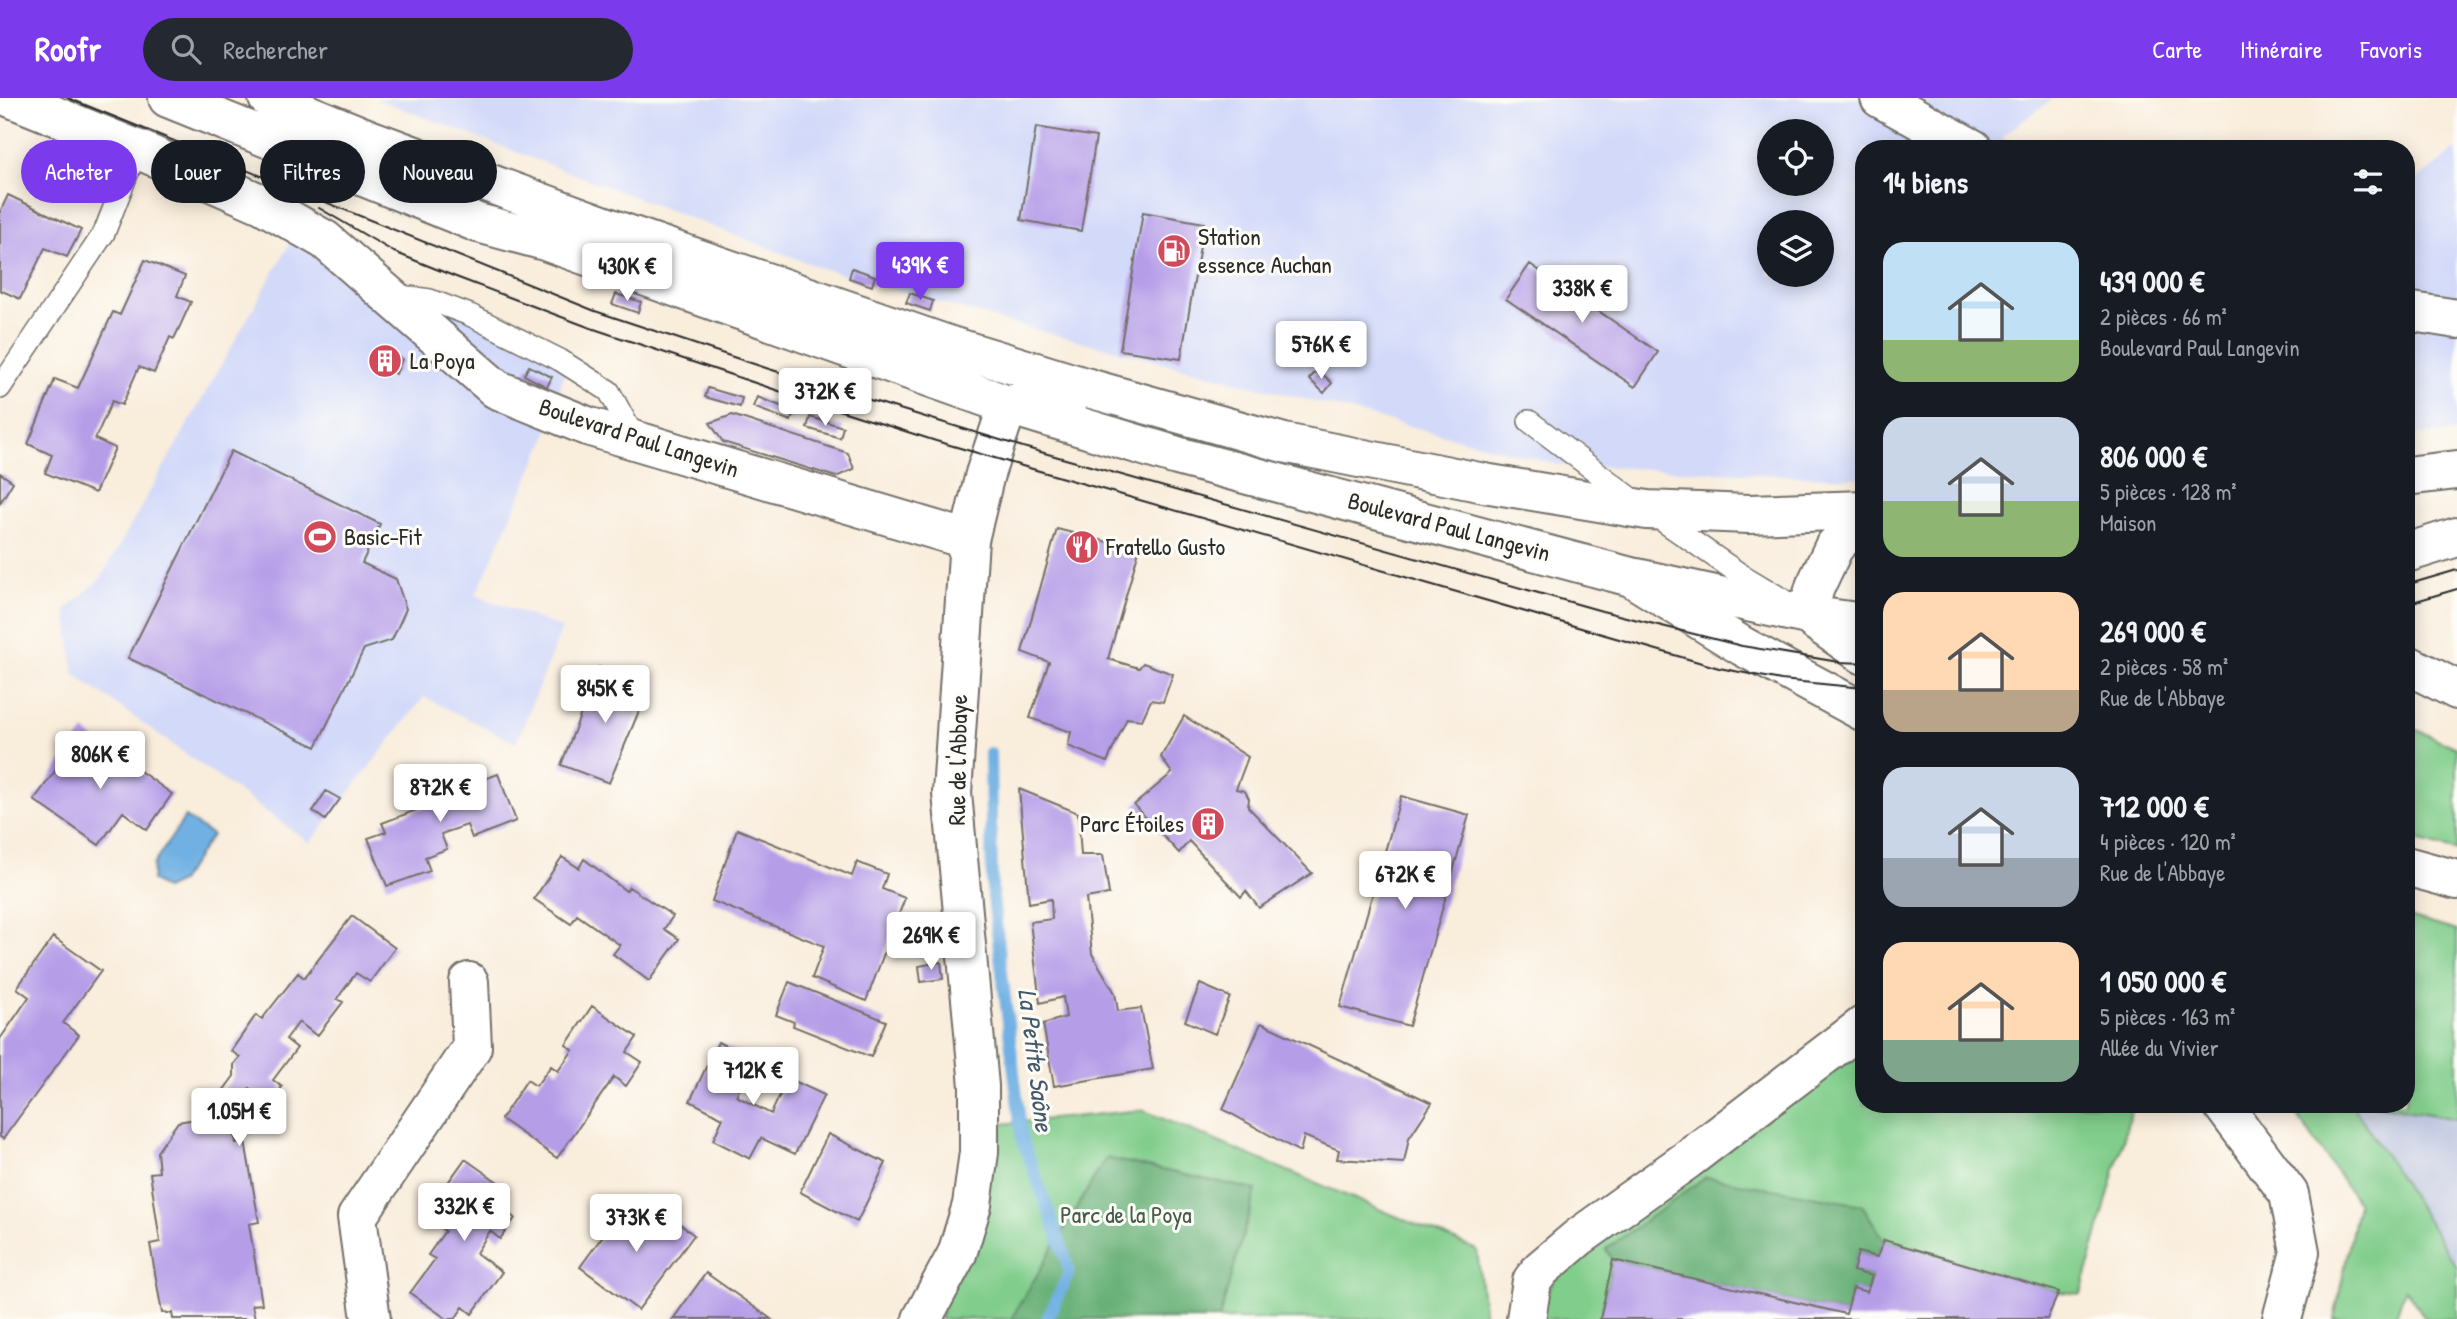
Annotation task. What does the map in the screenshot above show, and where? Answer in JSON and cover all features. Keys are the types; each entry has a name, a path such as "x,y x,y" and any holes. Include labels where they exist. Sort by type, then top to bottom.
{"street":[{"name":"Boulevard Paul Langevin","path":"10,98 115,140"},
{"name":"Boulevard Paul Langevin","path":"168,98 478,223 545,241 1008,405 1177,456 1631,577 1742,646 1855,707"},
{"name":"Boulevard Paul Langevin","path":"268,98 369,139 624,233 951,346 1284,443 1484,483 1647,510 1749,514 1855,513"},
{"path":"1880,98 1957,140"},
{"name":"Boulevard Paul Langevin","path":"137,149 272,210 325,240 496,389 587,426 969,540"},
{"path":"2415,312 2457,319"},
{"name":"Boulevard Paul Langevin","path":"1008,405 1088,388"},
{"name":"Rue de l'Abbaye","path":"922,1319 957,1254 972,1205 979,1152 979,1086 952,793 969,540 985,474 1008,405"},
{"path":"2415,474 2457,470"},
{"path":"1807,615 1815,587 1834,547 1855,523"},
{"path":"2415,550 2457,537"},
{"path":"1631,577 1807,615 1855,622"},
{"path":"1807,615 1855,649"},
{"path":"2415,669 2457,690"},
{"path":"2415,868 2457,880"},
{"path":"371,1319 357,1217 472,1046 469,982"},
{"path":"1526,1319 1532,1281 1541,1269 1579,1237 1687,1160 1855,1032"},
{"path":"2229,1113 2289,1194 2300,1252 2282,1319"}],"lane":[{"path":"0,388 104,233 116,203"},
{"path":"388,294 430,300 470,315 560,360 609,391 635,439"},
{"path":"1529,421 1647,510 1737,572 1807,615"}],"shaded area":[{"path":"374,98 2054,98 2001,137 2008,140 1855,140 1855,478 1560,465 1010,323 821,268 497,145 497,140 484,140"},
{"path":"2457,149 2457,432 2415,435 2415,181"},
{"path":"290,243 570,354 546,438 476,595 562,628 516,743 424,697 310,843 74,674 66,610 101,578"},
{"path":"2415,1112 2457,1119 2457,1267 2358,1113"}],"green space":[{"path":"2415,729 2457,748 2457,851 2415,839"},
{"path":"2415,919 2457,931 2457,1119 2415,1112"},
{"path":"1855,1053 1855,1113 2131,1113 2081,1294 2059,1292 1884,1240 1862,1205 1606,1249 1613,1260 1600,1319 1541,1319 1543,1302 1561,1265"},
{"name":"Parc de la Poya","path":"1142,1110 1477,1250 1485,1319 940,1319 992,1125"},
{"path":"2295,1113 2358,1113 2457,1267 2457,1319 2426,1319 2405,1289 2395,1319 2334,1319 2358,1203"},
{"path":"1106,1158 1256,1190 1219,1319 1011,1319"},
{"path":"1706,1177 1862,1205 1884,1240 1877,1257 1858,1252 1853,1270 1872,1276 1867,1292 1853,1289 1846,1314 1613,1260 1606,1249"}],"water":[{"path":"185,817 212,835 180,882 165,889 152,880 153,865"}],"building":[{"path":"1036,127 1096,137 1081,231 1021,220"},
{"path":"8,195 81,230 67,257 45,248 20,299 0,290 0,212"},
{"path":"1143,212 1204,223 1181,359 1120,350"},
{"path":"145,260 185,276 177,296 191,302 174,339 170,337 154,373 139,367 122,405 112,401 95,439 115,448 95,493 45,473 52,455 28,444 55,379 78,388 113,312 120,315"},
{"path":"1530,264 1658,352 1635,387 1506,299"},
{"path":"852,268 875,276 872,286 849,278"},
{"path":"910,293 933,301 930,311 906,303"},
{"path":"616,294 641,302 638,313 612,304"},
{"name":"La Poya","path":"375,348 402,359 396,374 368,363"},
{"name":"La Poya","path":"529,366 552,377 547,387 524,375"},
{"path":"1318,370 1332,383 1324,393 1309,379"},
{"path":"708,388 742,398 740,407 705,397"},
{"path":"757,397 794,411 791,421 753,407"},
{"path":"732,415 848,453 854,469 836,477 723,442 710,423"},
{"path":"810,417 843,427 840,438 807,428"},
{"path":"231,451 380,524 362,563 396,579 406,609 392,640 364,649 316,747 128,658"},
{"path":"0,473 13,482 0,503"},
{"path":"1057,529 1139,550 1108,659 1139,668 1143,663 1173,674 1163,702 1151,700 1142,720 1127,718 1107,762 1068,746 1071,732 1030,718 1049,662 1022,652"},
{"path":"599,667 649,687 609,783 561,765"},
{"name":"Parc Étoiles","path":"1184,716 1248,757 1236,789 1245,791 1249,799 1248,807 1312,873 1259,908 1246,891 1241,897 1189,841 1179,853 1134,805 1172,773 1161,757"},
{"path":"84,731 172,794 147,830 123,812 99,845 34,800"},
{"path":"474,772 479,781 498,774 516,821 472,838 467,825 441,834 447,849 425,857 430,871 387,886 368,838 386,832 382,823 430,805 425,790"},
{"path":"1019,789 1078,813 1081,855 1103,855 1109,894 1086,898 1092,954 1115,993 1118,1011 1141,1008 1153,1069 1054,1086 1043,1024 1066,1017 1063,997 1040,1003 1030,922 1052,919 1051,899 1029,903"},
{"path":"326,791 340,799 325,820 313,811"},
{"path":"1401,796 1469,815 1409,1026 1340,1007"},
{"path":"737,829 852,876 857,862 887,874 882,889 905,898 866,1001 812,978 824,946 712,901"},
{"path":"562,857 579,868 584,859 626,891 629,887 673,916 664,929 679,939 649,981 613,954 620,945 577,915 571,924 534,899"},
{"path":"352,916 395,948 370,982 356,973 337,999 343,1002 317,1036 299,1022 286,1039 297,1048 273,1080 282,1087 270,1104 250,1088 230,1114 236,1143 245,1141 259,1222 249,1224 262,1304 252,1305 255,1319 173,1319 172,1313 162,1313 150,1244 160,1242 150,1173 159,1172 157,1152 178,1122 203,1118 234,1076 234,1064 240,1057 231,1051 256,1015 262,1019 298,973 304,978"},
{"path":"53,937 101,971 63,1023 79,1035 3,1139 0,1137 0,1039 29,997 17,988"},
{"path":"941,962 943,979 921,982 919,966"},
{"path":"789,982 886,1021 871,1057 793,1026 794,1022 776,1015"},
{"path":"1200,984 1230,997 1215,1034 1185,1021"},
{"path":"592,1006 637,1037 627,1052 642,1062 626,1086 614,1077 557,1158 501,1119 527,1080 536,1086 551,1066 558,1071 573,1050 566,1045"},
{"path":"1261,1023 1432,1103 1409,1138 1404,1163 1337,1159 1339,1150 1304,1136 1300,1152 1223,1109"},
{"path":"718,1042 753,1060 736,1096 771,1114 788,1078 824,1095 795,1154 761,1138 750,1159 713,1140 723,1118 690,1101"},
{"path":"828,1134 886,1163 857,1222 800,1192"},
{"path":"465,1159 509,1190 498,1206 515,1218 500,1239 490,1231 476,1253 502,1272 472,1314 463,1307 455,1319 447,1319 410,1293 435,1259 428,1255 445,1231 433,1222 448,1201 439,1195"},
{"path":"629,1200 661,1224 668,1215 694,1235 638,1310 580,1267"},
{"path":"1884,1240 2059,1292 2047,1319 1600,1319 1613,1260 1846,1314 1853,1288 1867,1292 1872,1276 1853,1271 1858,1252 1877,1257"},
{"path":"706,1273 771,1319 673,1319"}],"waterway":[{"name":"La Petite Saône","path":"990,753 992,889 1022,1139 1069,1273 1047,1319"}],"tram line":[{"path":"68,98 595,311 769,369 1023,447 1602,611 1742,646 1855,663"},
{"path":"319,208 394,252 588,327 936,441 1719,668 1781,680 1855,687"},
{"path":"2415,582 2457,570"},
{"path":"2415,601 2457,589"}],"place":[{"name":"Station essence Auchan","path":"1174,251"},
{"name":"La Poya","path":"385,361"},
{"name":"Basic-Fit","path":"320,537"},
{"name":"Fratello Gusto","path":"1082,547"},
{"name":"Parc Étoiles","path":"1208,824"}]}
